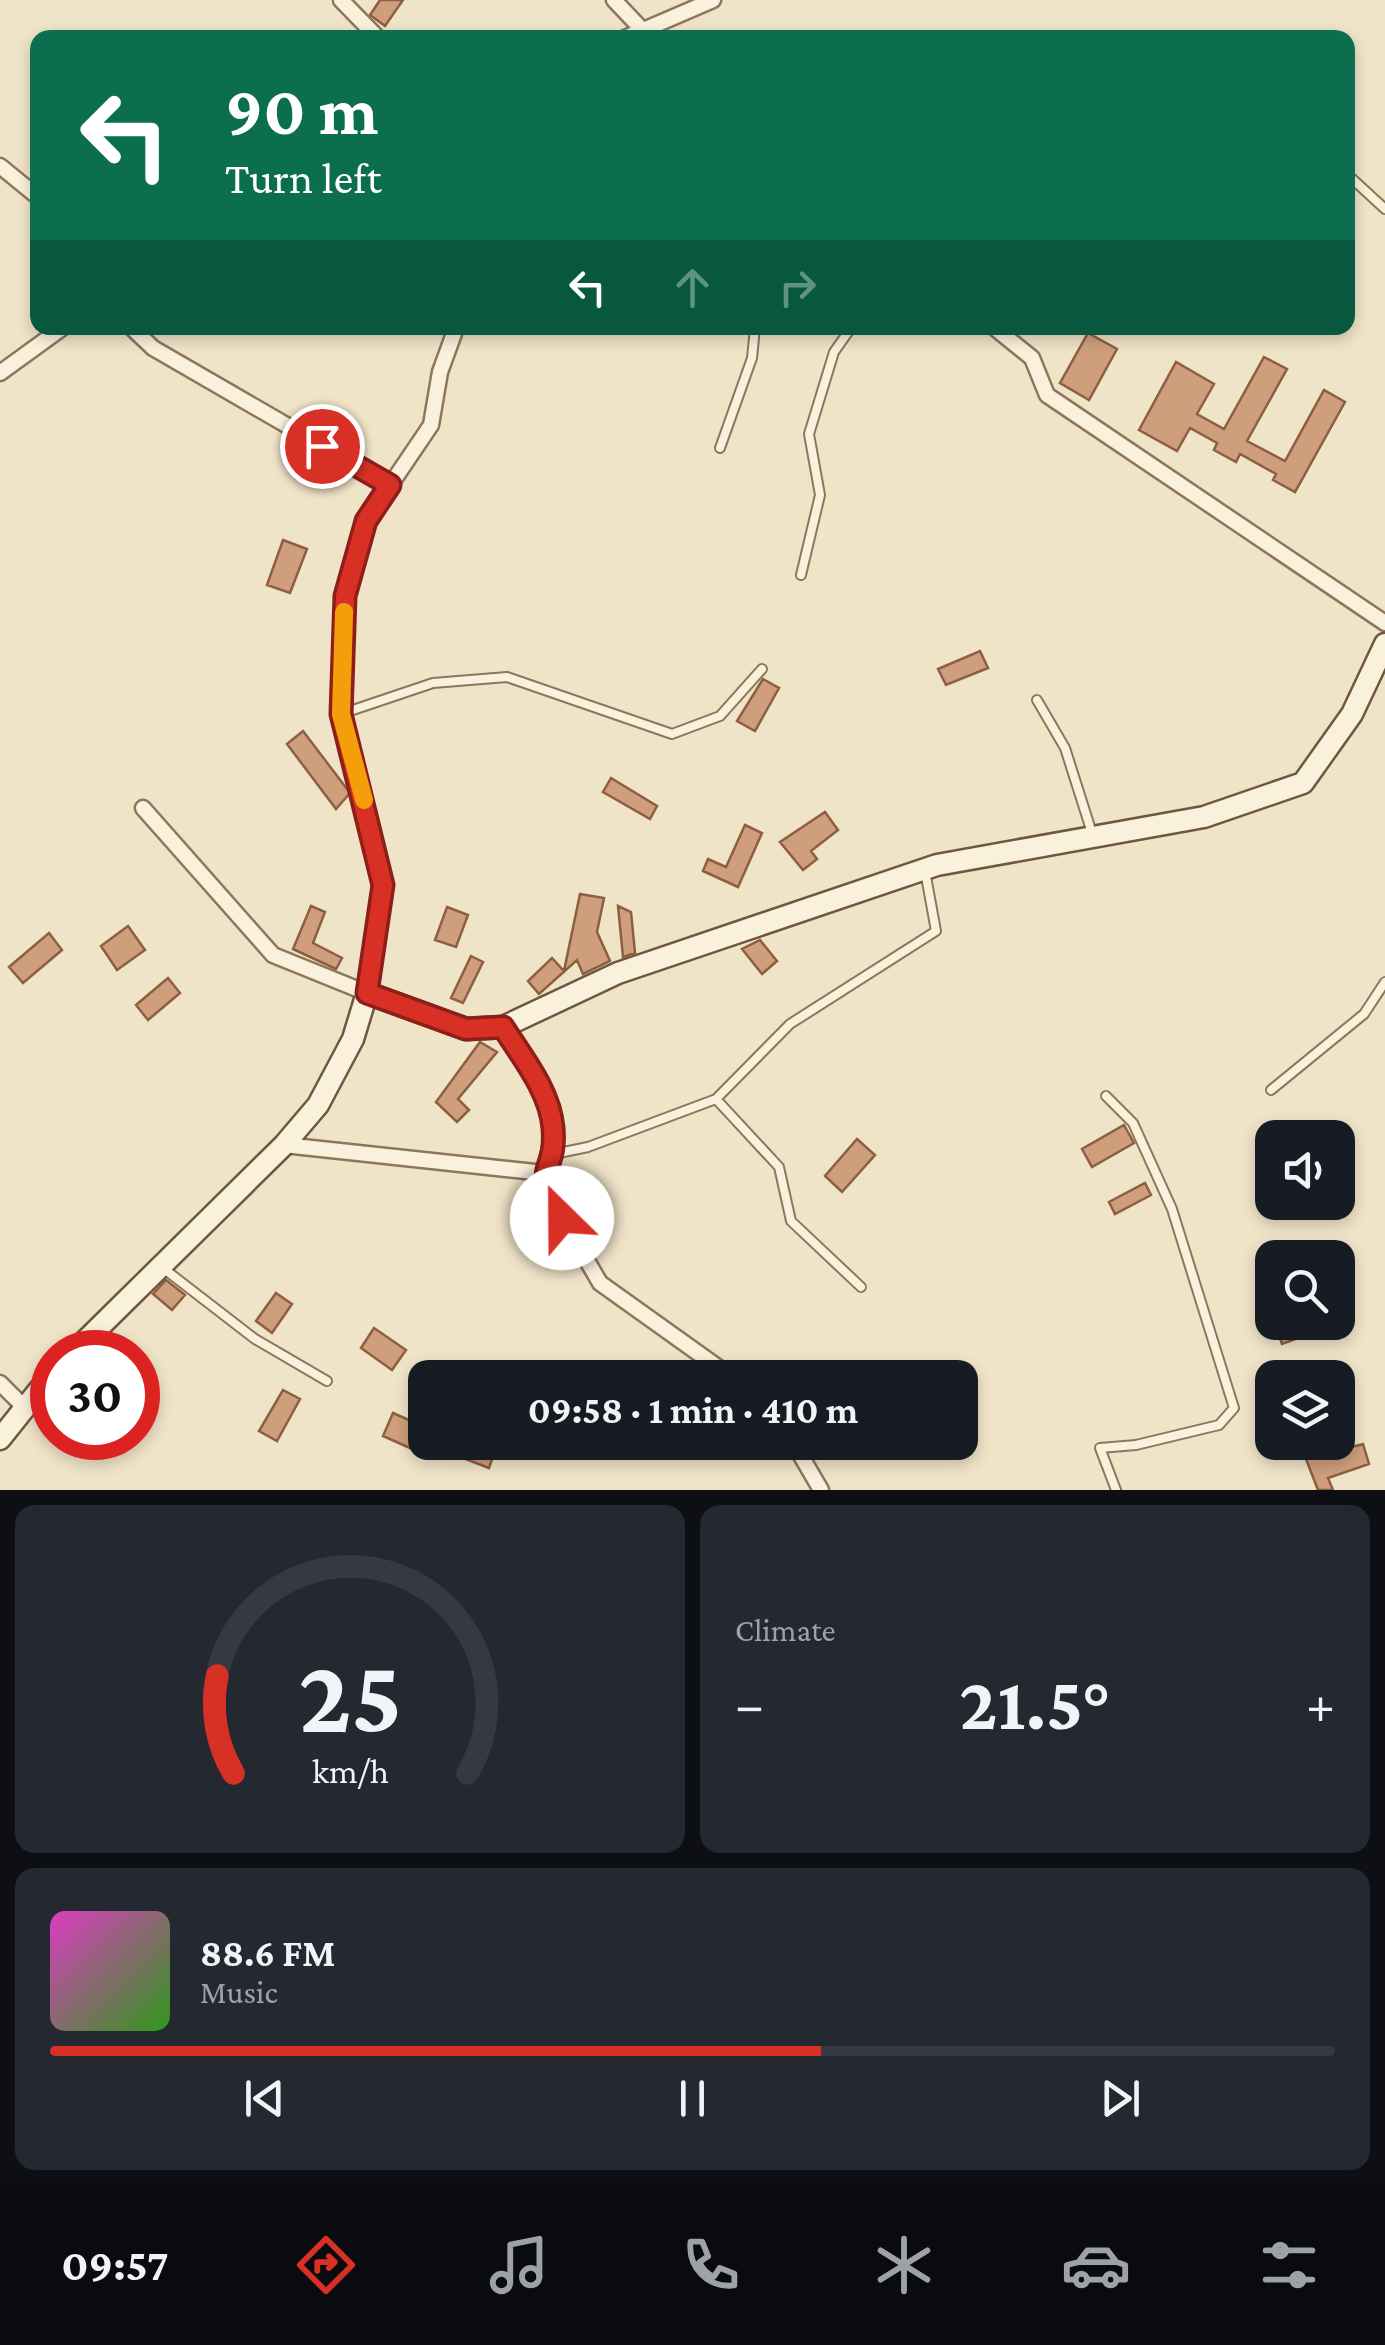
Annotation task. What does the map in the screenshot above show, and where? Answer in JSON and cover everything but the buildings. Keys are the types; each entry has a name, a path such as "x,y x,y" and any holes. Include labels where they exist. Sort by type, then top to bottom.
{"street":[{"path":"340,0 370,30"},
{"path":"614,0 642,30"},
{"path":"654,30 713,0"},
{"path":"0,166 30,191"},
{"path":"0,373 52,335"},
{"path":"139,335 153,348 390,485"},
{"path":"96,1330 284,1144 318,1104 353,1038 367,993 383,885 341,714 345,596 366,521 430,425 440,372 453,335"},
{"path":"1004,335 1032,358 1047,395 1385,622"},
{"path":"143,808 273,955 466,1029 503,1027 618,972 925,869 1204,817 1303,782 1352,714 1385,644"},
{"path":"503,1027 543,1092 553,1128 544,1186 600,1283 707,1360"},
{"path":"284,1144 544,1173"},
{"path":"0,1382 24,1408"},
{"path":"0,1440 30,1401"},
{"path":"804,1460 821,1490"}],"lane":[{"path":"1355,182 1385,209"},
{"path":"720,448 752,358 754,335"},
{"path":"801,575 820,495 810,434 834,352 846,335"},
{"path":"341,714 433,683 507,677 672,734 720,716 762,669"},
{"path":"1037,700 1065,748 1093,837"},
{"path":"549,1155 588,1147 716,1098 790,1024 936,931 925,869"},
{"path":"1271,1090 1364,1014 1385,982"},
{"path":"1106,1096 1134,1123 1172,1209 1234,1408 1219,1425 1100,1448 1116,1490"},
{"path":"716,1098 779,1167 791,1221 861,1288"},
{"path":"159,1266 254,1339 328,1381"}],"slow traffic":[{"path":"344,612 341,714 364,800"}],"route":[{"path":"322,446 390,485 366,521 345,596 341,714 383,885 367,993 466,1029 503,1027 543,1092 553,1128 544,1186 562,1218"}]}
